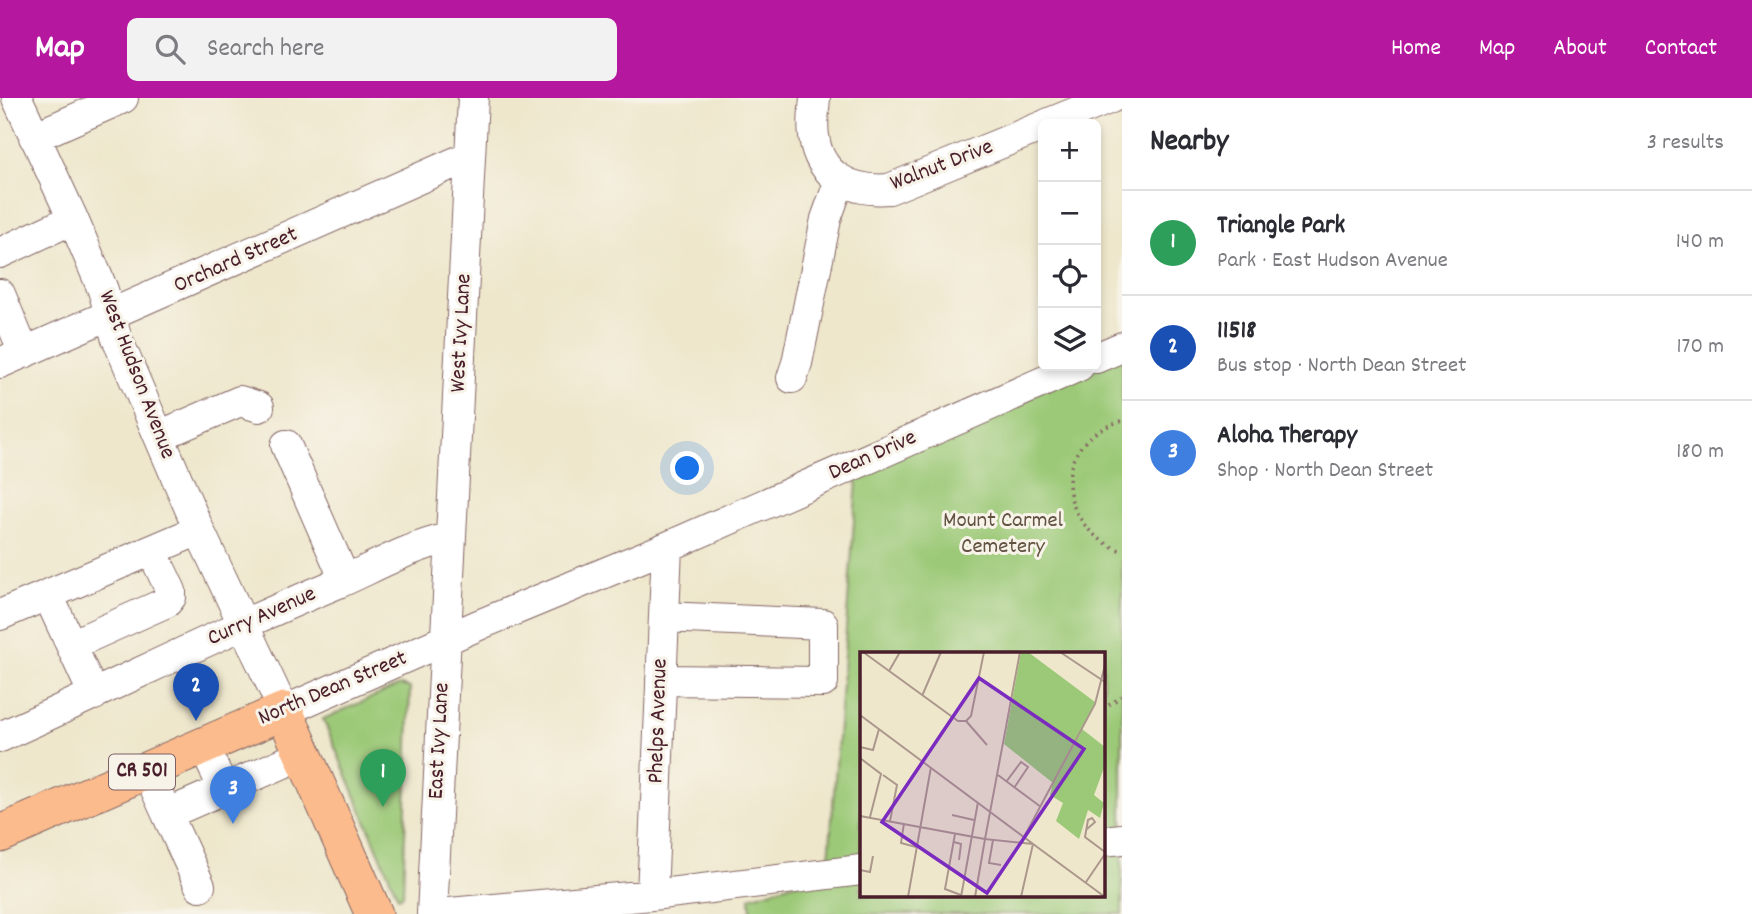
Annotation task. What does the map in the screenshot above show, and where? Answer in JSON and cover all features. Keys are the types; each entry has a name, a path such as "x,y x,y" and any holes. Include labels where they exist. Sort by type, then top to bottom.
{"main road":[{"name":"North Dean Street","path":"0,834 284,711"},
{"path":"284,711 374,914"}],"street":[{"name":"West Hudson Avenue","path":"17,98 103,290 116,336 199,530 284,711"},
{"path":"34,137 123,98"},
{"name":"West Ivy Lane","path":"449,553 473,98"},
{"path":"792,378 826,219 840,180 827,168 818,153 814,136 815,98"},
{"name":"Walnut Drive","path":"1060,119 1111,98"},
{"name":"Walnut Drive","path":"840,180 869,191 889,189 1038,128"},
{"name":"Orchard Street","path":"12,358 470,156"},
{"path":"0,253 73,219"},
{"path":"0,295 12,358"},
{"path":"1101,356 1122,347"},
{"name":"Dean Drive","path":"667,547 1068,371"},
{"path":"159,436 240,401 259,407"},
{"path":"286,445 345,580"},
{"path":"0,615 199,530"},
{"name":"Curry Avenue","path":"0,737 421,546 449,553"},
{"name":"Phelps Avenue","path":"652,895 667,547"},
{"name":"North Dean Street","path":"284,711 667,547"},
{"path":"71,645 167,603 171,590 152,551"},
{"name":"East Ivy Lane","path":"432,914 449,553"},
{"path":"48,594 94,695"},
{"path":"661,680 822,682 823,624 664,617"},
{"path":"203,746 224,789"},
{"path":"167,814 304,754"},
{"path":"147,770 200,886"},
{"path":"1104,841 1122,839"},
{"path":"438,914 652,895 860,870"}],"path":[{"path":"1122,421 1101,428 1082,446 1075,458 1069,485 1075,512 1082,524 1101,542 1122,551"},
{"path":"1104,708 1122,696"}],"green space":[{"name":"Mount Carmel Cemetery","path":"1122,354 1122,914 751,914 750,897 828,873 858,467 1082,371 1101,371 1101,363"},
{"path":"400,685 410,688 403,895 398,897 323,719"}],"place":[{"name":"11518","path":"196,721"},
{"name":"Triangle Park","path":"383,807"},
{"name":"Aloha Therapy","path":"233,824"}]}
